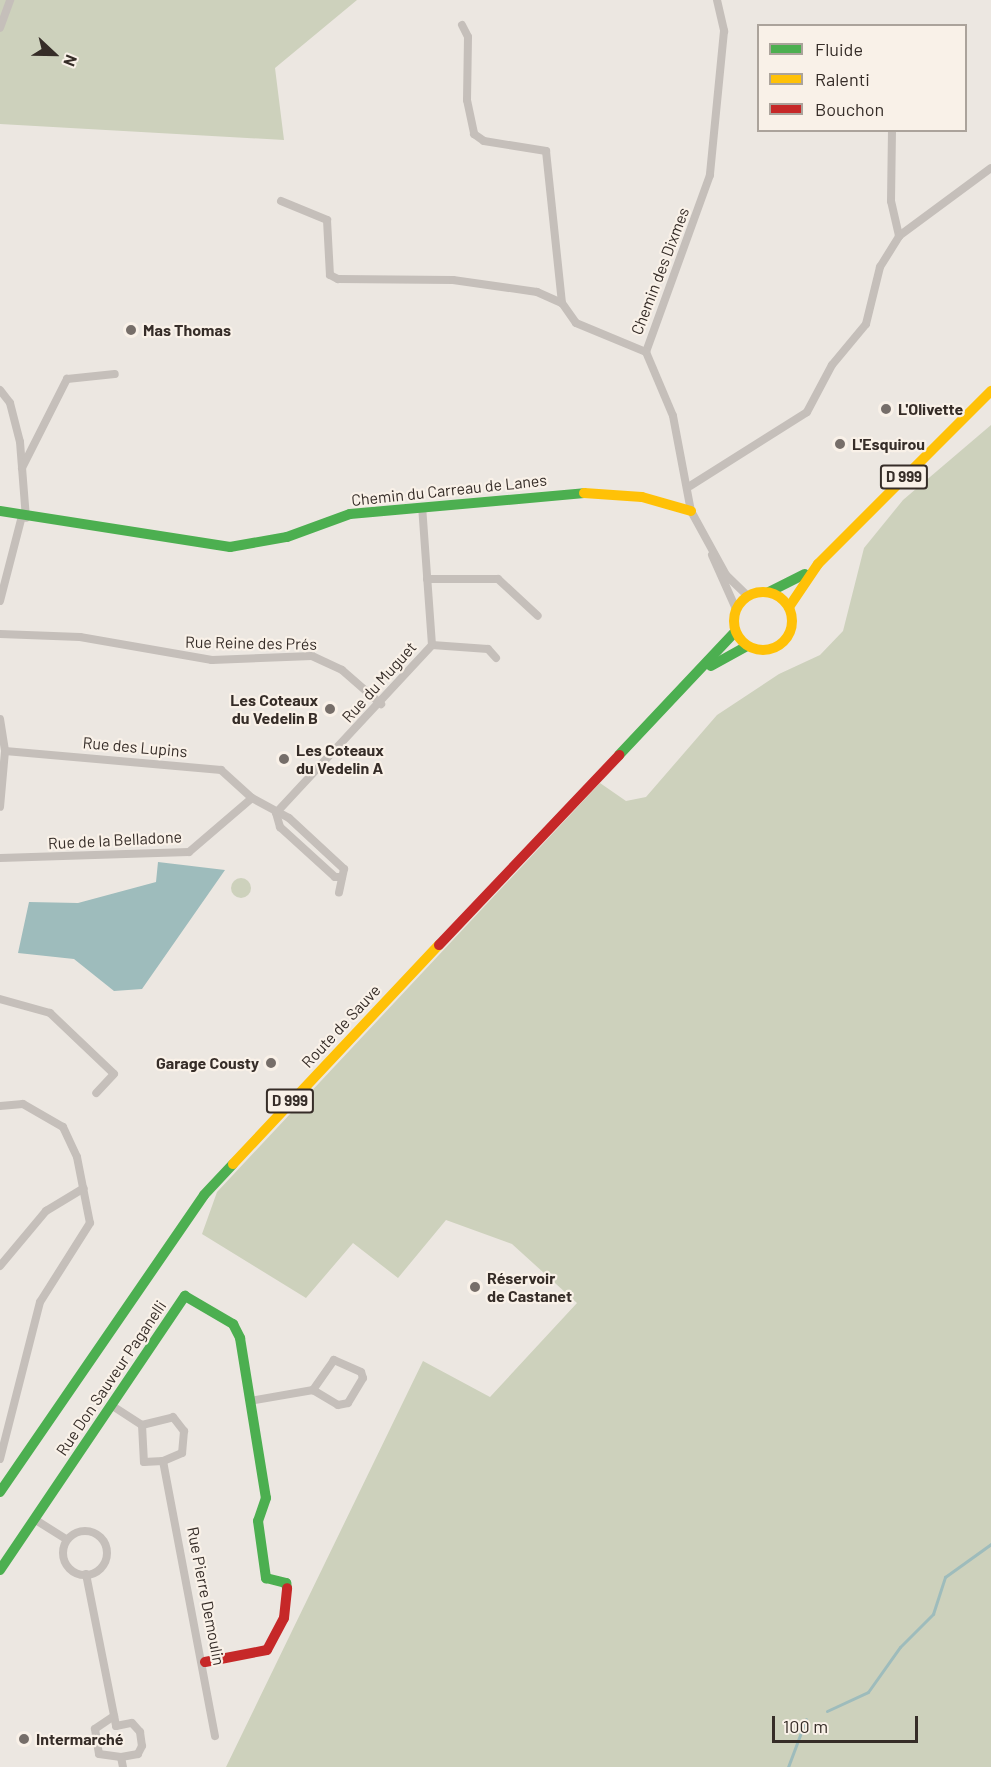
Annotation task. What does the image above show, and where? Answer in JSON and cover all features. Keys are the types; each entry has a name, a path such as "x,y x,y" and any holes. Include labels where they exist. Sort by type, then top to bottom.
{"main road":[{"name":"D 999","path":"769,592 790,585 818,564 991,391"},
{"name":"Chemin du Carreau de Lanes","path":"0,511 24,517 91,522 230,547 287,537 350,514 595,490 675,502 691,511"},
{"name":"D 999","path":"789,607 818,564"},
{"path":"769,592 789,607 792,625 783,643 766,651 747,646 735,632 736,609 747,596 769,592"},
{"name":"Route de Sauve","path":"0,1492 204,1196 571,802 702,671 735,632"},
{"name":"Route de Sauve","path":"702,671 747,646"},
{"name":"Rue Don Sauveur Paganelli","path":"0,1570 185,1296 233,1324 240,1338 266,1498 258,1521 266,1578 286,1583 289,1596 284,1618 267,1650 205,1662"}],"street":[{"path":"0,28 10,0"},
{"name":"Chemin des Dixmes","path":"717,0 724,31 710,175 646,352 673,416 690,486 691,511 726,575 747,596"},
{"path":"462,25 468,37 467,100 474,134 484,141 546,151 562,303 576,323 646,352"},
{"path":"892,132 891,201 899,236"},
{"path":"690,486 807,412 832,365 866,324 880,267 899,236 991,168"},
{"path":"281,201 327,220 330,275 338,279 453,280 537,292 562,303"},
{"path":"22,468 67,379 116,374"},
{"path":"0,390 10,403 22,468 24,517 0,601"},
{"name":"Rue du Muguet","path":"276,813 381,704 432,645 422,507"},
{"name":"Chemin des Dixmes","path":"710,542 716,569 736,609"},
{"path":"427,579 498,579 538,616"},
{"name":"Rue Reine des Prés","path":"0,634 80,637 212,660 312,656 342,670 381,704"},
{"path":"432,645 488,649 496,658"},
{"path":"0,719 5,751 0,807"},
{"name":"Rue des Lupins","path":"5,751 221,770 252,798"},
{"path":"252,798 289,818 344,869 339,892"},
{"name":"Rue de la Belladone","path":"0,858 189,852 252,798"},
{"path":"0,999 50,1013 114,1074 96,1093"},
{"path":"0,1106 23,1104 63,1127 84,1188 90,1223 86,1237 40,1302 0,1458"},
{"path":"0,1266 46,1211 84,1188"},
{"path":"250,1401 313,1390 339,1405 348,1403 363,1378 361,1371 334,1360 313,1390"},
{"path":"111,1405 142,1425 173,1417 184,1431 182,1453 163,1461 144,1462 142,1425"},
{"name":"Rue Pierre Demoulin","path":"163,1461 205,1662 215,1736"},
{"path":"34,1519 65,1538 96,1532 103,1536 107,1563 100,1572 86,1574 68,1570 65,1538"},
{"path":"86,1574 116,1726 132,1723 140,1731 138,1754 121,1757 99,1754 95,1729 114,1716"},
{"path":"121,1757 123,1767"}],"green space":[{"path":"0,0 357,0 275,68 284,140 0,124"},
{"path":"991,425 991,1767 226,1767 423,1361 490,1397 577,1303 512,1244 446,1220 398,1278 353,1243 306,1298 202,1234 217,1192 600,783 626,801 646,797 717,715 779,674 820,655 843,631 864,548 903,500"},
{"path":"241,878 248,881 251,888 248,895 241,898 234,895 231,888 234,881"}],"water":[{"path":"158,862 225,870 142,989 114,991 74,959 18,953 29,902 78,903 156,882"}],"waterway":[{"path":"827,1711 868,1692 900,1647 933,1614 945,1577 991,1544"},
{"path":"788,1767 806,1719"}],"traffic: fast":[{"path":"0,511 230,547 287,537 350,514 584,493"},
{"path":"769,592 805,574"},
{"path":"619,755 735,632"},
{"path":"711,666 747,646"},
{"path":"0,1492 204,1195 233,1164"},
{"path":"0,1570 185,1296 233,1324 240,1338 266,1498 258,1521 266,1578 286,1583 287,1588"}],"traffic: slow":[{"path":"789,607 818,564 991,391"},
{"path":"584,493 642,497 691,511"},
{"path":"757,592 769,592 784,600 792,615 792,621 792,627 784,642 769,650 757,650 742,642 734,627 734,615 742,600 757,592"},
{"path":"233,1164 439,945"}],"traffic: jam":[{"path":"439,945 619,755"},
{"path":"205,1662 267,1650 284,1618 287,1588"}],"place":[{"name":"Mas Thomas","path":"131,330"},
{"name":"L'Olivette","path":"886,409"},
{"name":"L'Esquirou","path":"840,444"},
{"name":"Les Coteaux du Vedelin B","path":"330,709"},
{"name":"Les Coteaux du Vedelin A","path":"284,759"},
{"name":"Garage Cousty","path":"271,1063"},
{"name":"Réservoir de Castanet","path":"475,1287"},
{"name":"Intermarché","path":"24,1739"}]}
